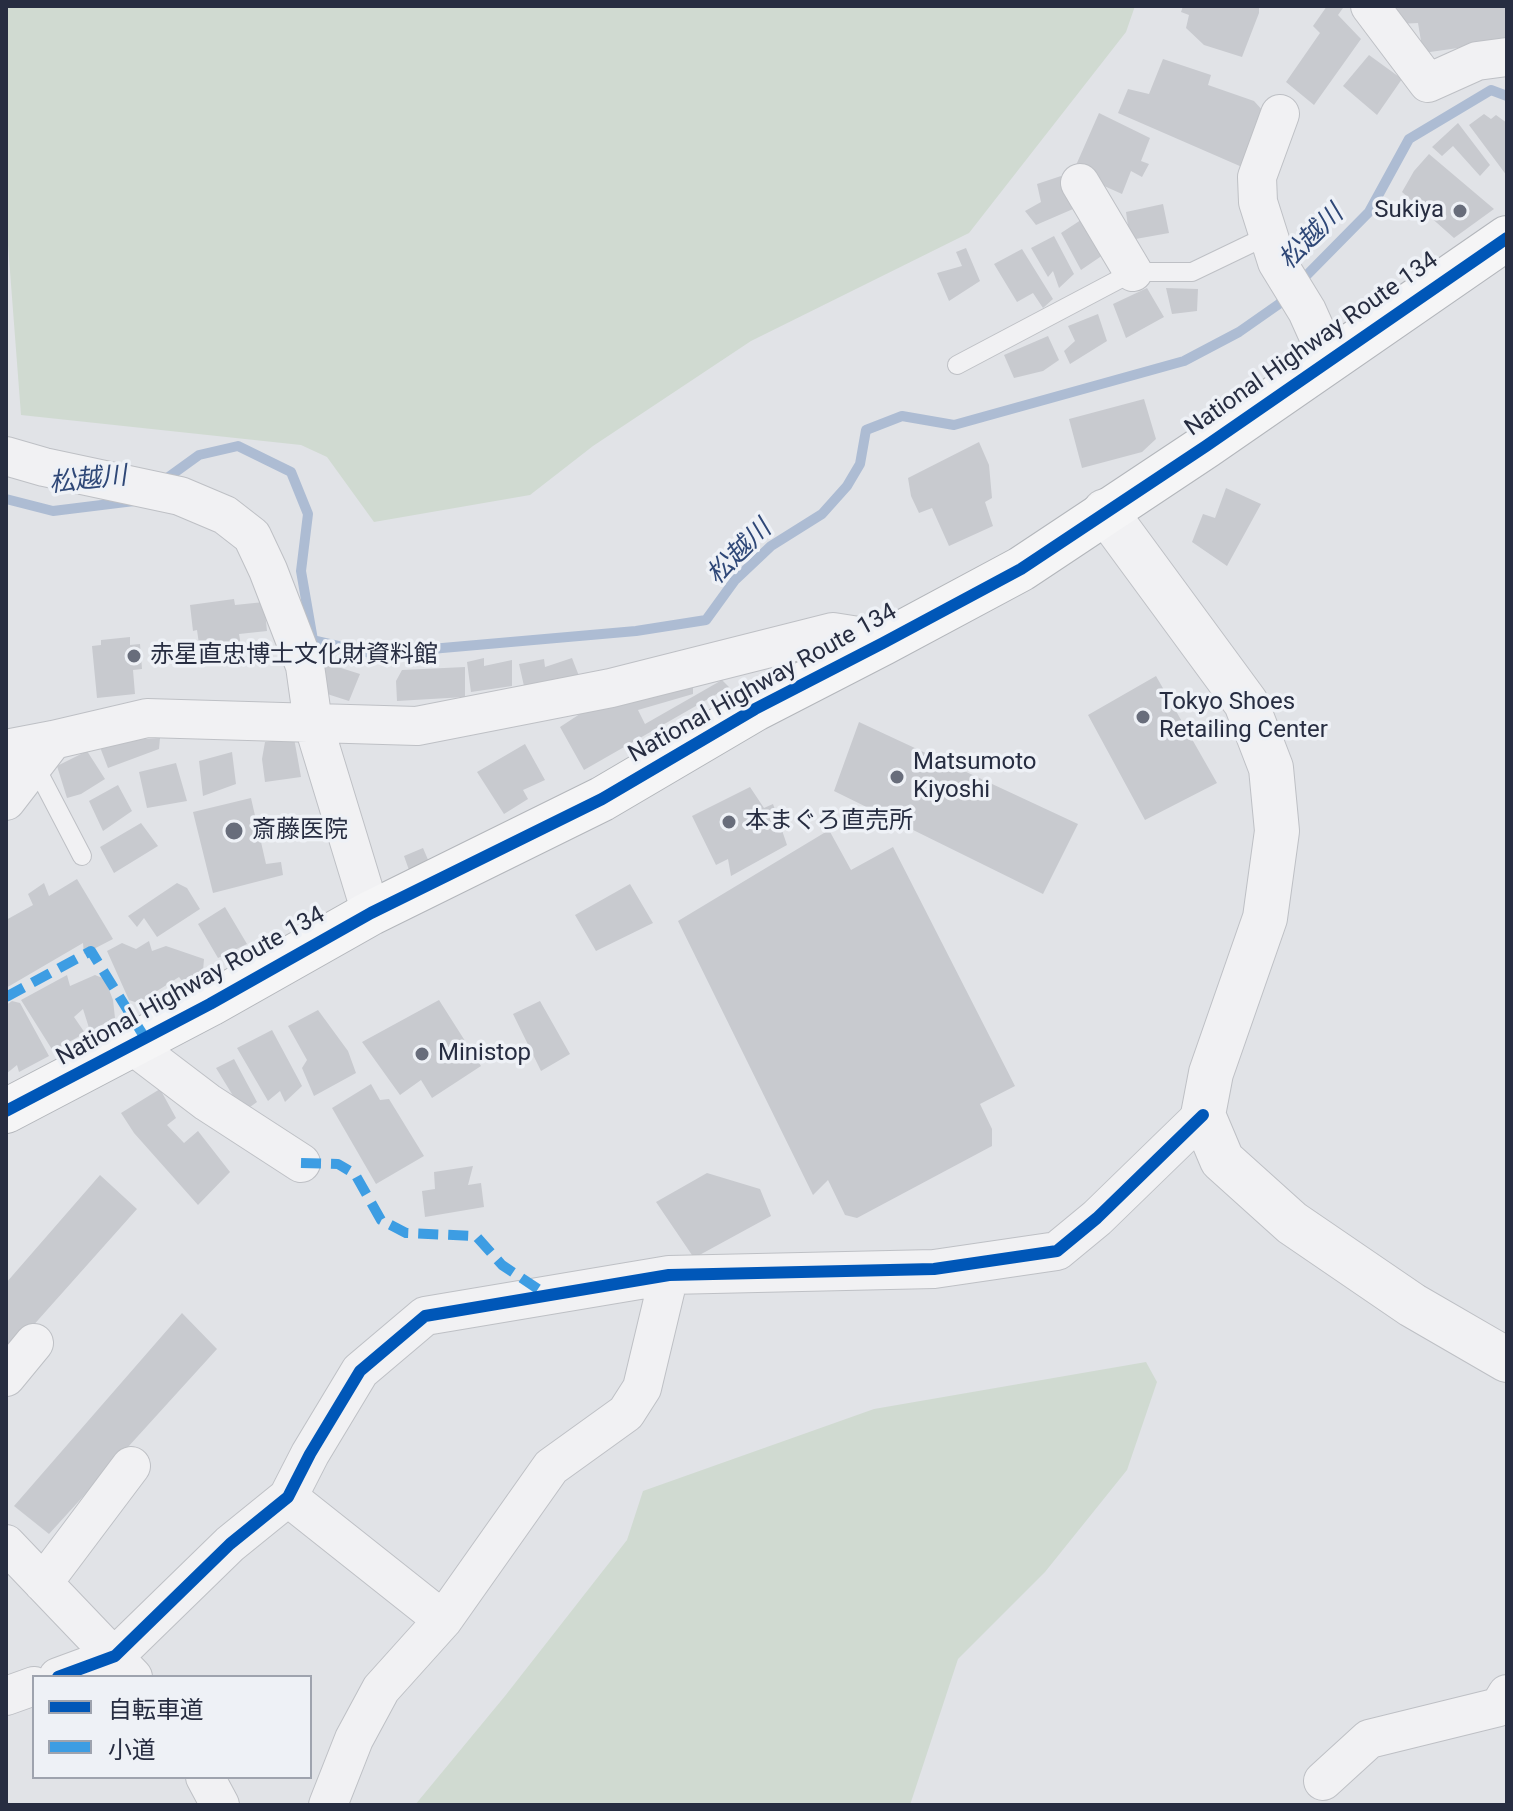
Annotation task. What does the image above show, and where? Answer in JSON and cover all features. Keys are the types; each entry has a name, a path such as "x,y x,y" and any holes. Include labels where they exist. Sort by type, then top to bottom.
{"highway":[{"name":"National Highway Route 134","path":"6,1111 371,913 602,799 755,709 1021,569 1206,446 1507,238"}],"street":[{"path":"1370,6 1428,83 1477,61 1507,57"},
{"path":"1280,114 1257,177 1258,202 1273,248 1329,360"},
{"path":"1080,183 1133,272"},
{"path":"6,456 180,496 225,515 252,536 305,666 313,723 371,913"},
{"path":"1105,511 1246,703 1271,768 1277,831 1265,918 1211,1073 1203,1115 1222,1160 1292,1223 1412,1305 1507,1360"},
{"path":"6,801 31,751 147,718 417,726 611,688 833,632 883,643"},
{"path":"132,1045 207,1102 301,1163"},
{"path":"70,1675 124,1666 174,1597 230,1544 288,1497 360,1371 425,1316 669,1275 934,1269 1057,1251 1097,1218 1203,1115"},
{"path":"328,1805 354,1739 381,1689 443,1620 551,1467 626,1413 642,1388 669,1275"},
{"path":"6,1377 34,1343"},
{"path":"43,1583 131,1466"},
{"path":"288,1497 443,1620"},
{"path":"6,1544 124,1666"},
{"path":"6,1696 32,1687"},
{"path":"1323,1781 1369,1739 1499,1707 1507,1694"},
{"path":"206,1779 220,1805"}],"lane":[{"path":"957,365 1133,272 1192,272 1273,248"},
{"path":"31,751 82,856"}],"shaded area":[{"path":"6,6 1135,6 1126,32 969,233 751,341 593,446 530,495 374,522 327,457 301,445 21,415 6,242"},
{"path":"1146,1362 1157,1382 1127,1470 1045,1572 958,1659 910,1805 415,1805 627,1540 643,1491 874,1409"}],"building":[{"path":"1183,6 1259,6 1242,57 1204,45 1186,28 1189,15 1181,12"},
{"path":"1327,6 1341,6 1343,8 1338,15 1361,39 1314,105 1286,82 1320,33 1313,26"},
{"path":"1507,6 1507,41 1423,53 1418,23 1398,24 1397,7"},
{"path":"1369,55 1402,79 1377,115 1343,86"},
{"path":"1163,59 1211,75 1208,85 1254,101 1264,112 1242,167 1118,113 1128,89 1149,94"},
{"path":"1099,113 1150,138 1141,161 1149,164 1142,177 1131,171 1122,194 1073,172"},
{"path":"1484,114 1491,119 1496,115 1507,123 1507,176 1469,125"},
{"path":"1458,123 1490,165 1480,176 1453,146 1442,156 1432,147"},
{"path":"1429,154 1494,209 1454,238 1402,192"},
{"path":"1061,176 1064,186 1080,206 1036,225 1025,211 1041,202 1037,184"},
{"path":"1163,204 1169,233 1130,240 1126,212"},
{"path":"1084,218 1103,255 1081,270 1061,233"},
{"path":"1054,236 1074,274 1059,288 1053,271 1048,277 1031,248"},
{"path":"966,248 980,281 949,301 937,273 962,266 956,252"},
{"path":"1022,249 1053,299 1043,308 1033,293 1017,302 994,264"},
{"path":"1147,288 1164,317 1126,338 1113,304"},
{"path":"1166,288 1198,289 1197,311 1172,314"},
{"path":"1098,314 1107,341 1070,364 1064,351 1075,341 1068,326"},
{"path":"1048,336 1059,360 1043,371 1014,378 1004,355"},
{"path":"1144,399 1156,439 1142,452 1082,468 1069,419"},
{"path":"979,442 989,465 992,498 985,502 993,526 949,546 932,508 919,513 911,496 908,478"},
{"path":"1226,488 1261,504 1227,566 1192,542 1203,514 1215,518"},
{"path":"234,599 235,605 264,602 267,631 239,634 241,646 200,651 197,630 193,631 190,605"},
{"path":"130,637 130,645 140,644 142,669 133,670 135,694 97,698 92,646 101,645 101,640"},
{"path":"484,658 484,666 512,660 512,686 471,692 467,662"},
{"path":"572,658 579,676 524,686 519,664 544,659 545,667"},
{"path":"319,661 360,674 349,701 321,692"},
{"path":"465,667 465,697 397,701 396,681 402,670"},
{"path":"1156,676 1217,783 1145,820 1088,715"},
{"path":"722,680 729,687 584,770 560,727 589,708 693,685 693,694 638,710 645,724"},
{"path":"859,722 1078,824 1043,894 834,791"},
{"path":"160,738 159,749 108,768 98,742"},
{"path":"294,738 301,777 265,782 262,759 265,742"},
{"path":"525,744 545,780 523,790 528,799 504,814 477,772"},
{"path":"87,751 105,779 81,794 67,798 57,766"},
{"path":"232,752 236,784 203,796 199,761"},
{"path":"176,763 187,801 147,808 139,772"},
{"path":"118,785 132,811 103,831 89,801"},
{"path":"750,787 764,808 773,804 787,845 731,876 728,859 716,865 692,816"},
{"path":"251,798 266,864 281,862 283,875 213,893 193,812"},
{"path":"141,823 158,846 114,873 100,847"},
{"path":"829,830 851,870 893,847 1015,1086 980,1104 992,1129 992,1146 857,1218 845,1215 828,1180 813,1195 678,921"},
{"path":"423,848 429,862 409,870 404,856"},
{"path":"77,879 113,939 84,954 83,943 6,988 6,920 33,905 28,894 44,883 49,896"},
{"path":"177,883 187,888 200,909 157,937 144,918 137,927 128,916"},
{"path":"630,884 653,923 596,951 575,915"},
{"path":"225,907 247,944 218,958 198,924"},
{"path":"149,941 152,951 166,946 204,959 203,971 183,982 179,977 138,1003 129,1000 107,951 122,943 136,949"},
{"path":"67,975 70,986 95,975 105,979 113,1000 115,1018 90,1031 83,1009 74,1017 85,1033 53,1051 21,1000"},
{"name":"Ministop","path":"439,1000 481,1066 432,1098 421,1080 400,1095 362,1042"},
{"path":"12,1001 20,1003 49,1056 19,1072 17,1065 6,1074 6,1005"},
{"path":"540,1001 570,1054 541,1071 513,1014"},
{"path":"318,1010 348,1051 356,1073 314,1096 302,1068 307,1060 288,1026"},
{"path":"272,1030 302,1086 285,1102 280,1091 268,1101 237,1048"},
{"path":"234,1059 257,1102 243,1112 216,1068"},
{"path":"371,1084 380,1100 389,1099 424,1156 376,1184 332,1108"},
{"path":"160,1089 176,1118 167,1125 184,1143 198,1131 230,1172 198,1205 134,1133 121,1113"},
{"path":"473,1166 468,1185 481,1183 484,1207 425,1217 422,1191 435,1189 434,1172"},
{"path":"707,1173 760,1189 771,1216 694,1258 656,1202"},
{"path":"100,1175 137,1209 6,1356 6,1283"},
{"path":"182,1313 217,1349 49,1534 14,1506"}],"waterway":[{"name":"松越川","path":"1299,283 1369,212 1409,139 1491,90 1507,96"},
{"name":"松越川","path":"163,481 199,455 238,446 291,472 308,514 301,571 313,640 374,654 636,631 706,620 735,580 771,546 822,514 847,486 860,464 866,430 902,416 954,425 1184,361 1239,332 1288,294"},
{"name":"松越川","path":"6,499 53,511 134,501"}],"marked path":[{"path":"6,997 91,951 145,1038"},
{"path":"301,1163 338,1164 355,1174 381,1220 406,1233 476,1236 502,1265 547,1295"}],"cycle path":[{"path":"6,1111 210,1004 371,913 602,799 755,709 1021,569 1206,446 1507,238"},
{"path":"63,1675 115,1656 230,1544 288,1497 360,1371 425,1316 669,1275 934,1269 1057,1251 1097,1218 1203,1115"}],"place":[{"name":"Sukiya","path":"1460,211"},
{"name":"赤星直忠博士文化財資料館","path":"134,656"},
{"name":"Tokyo Shoes Retailing Center","path":"1143,717"},
{"name":"Matsumoto Kiyoshi","path":"897,777"},
{"name":"本まぐろ直売所","path":"729,822"},
{"name":"斎藤医院","path":"234,831"},
{"name":"Ministop","path":"422,1054"}]}
